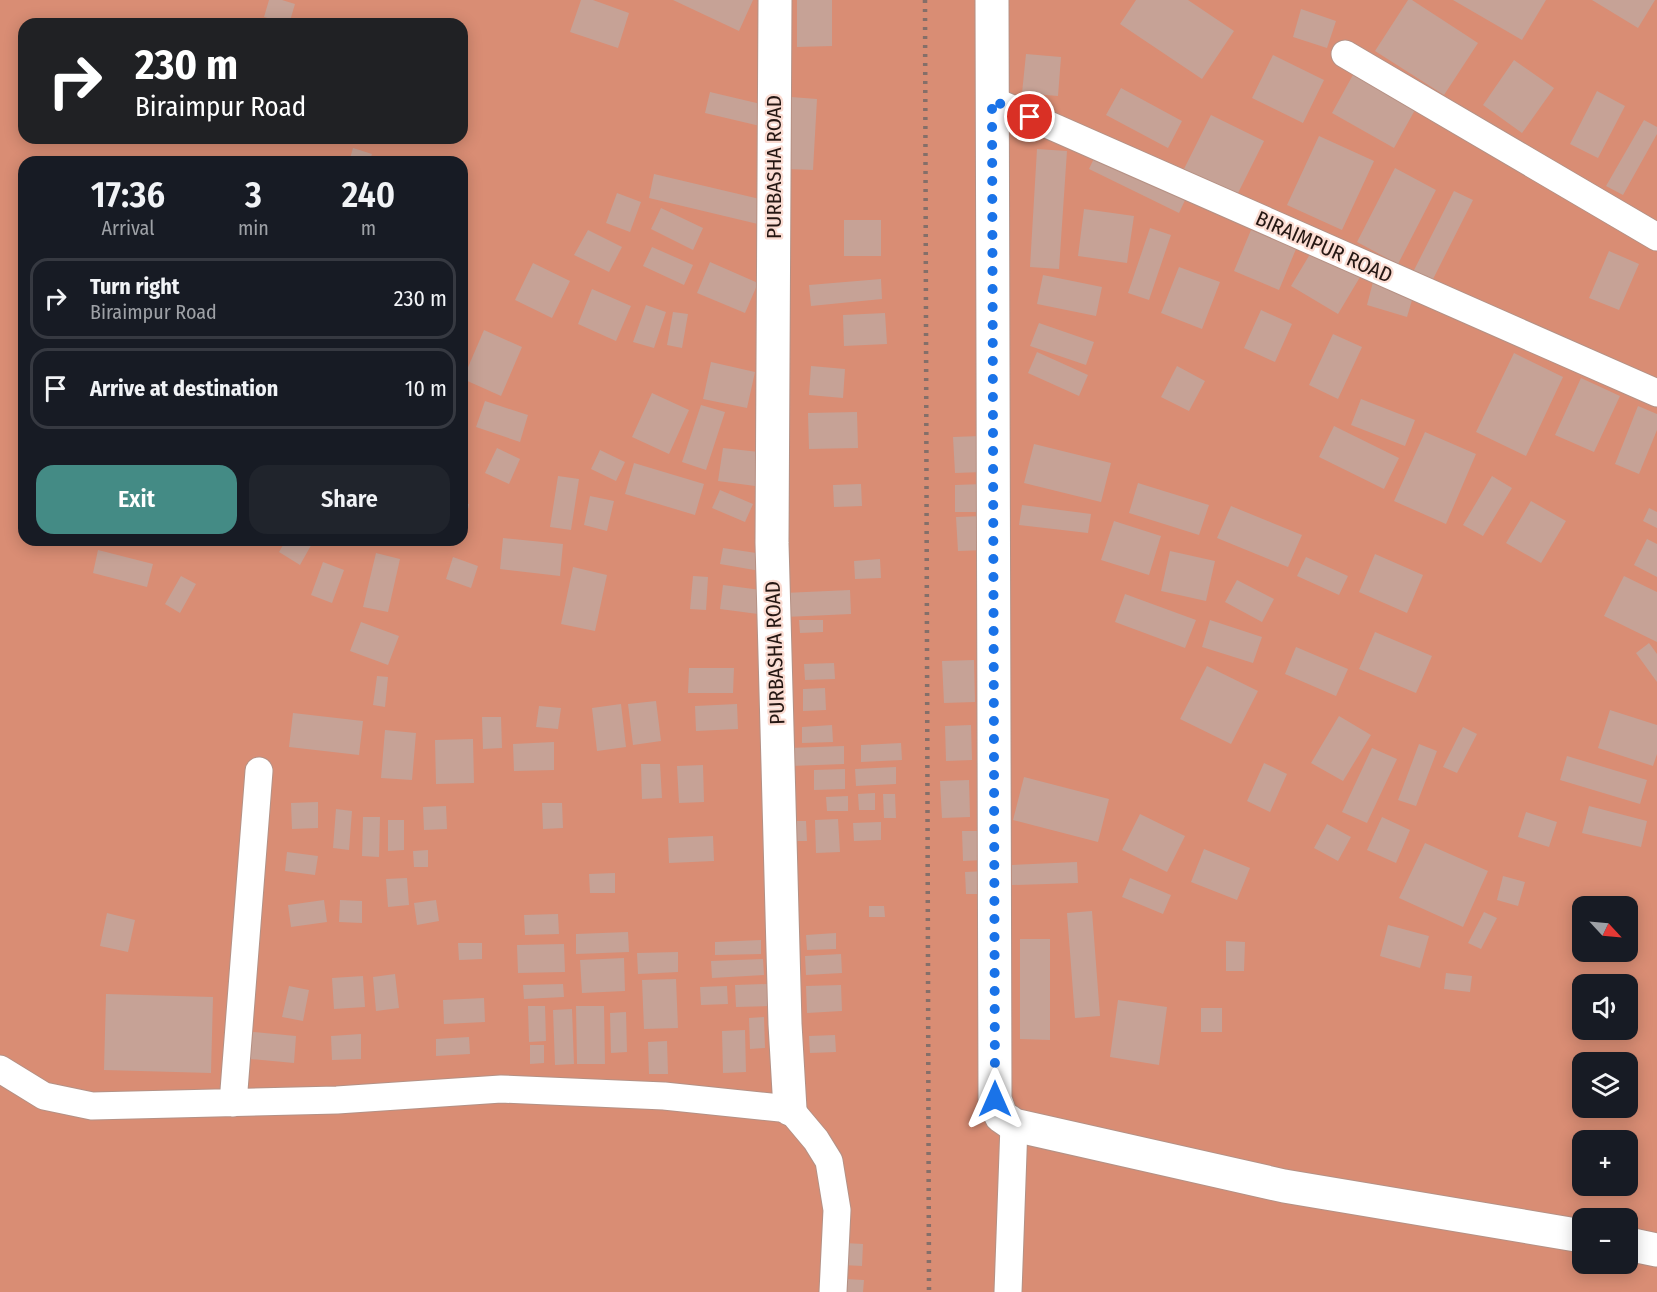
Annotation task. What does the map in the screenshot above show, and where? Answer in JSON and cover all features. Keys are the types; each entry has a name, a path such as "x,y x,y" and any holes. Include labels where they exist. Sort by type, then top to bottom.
{"street":[{"name":"PURBASHA ROAD","path":"776,0 772,543 785,1024 790,1109"},
{"path":"992,0 995,1099 1000,1116 1014,1125 1284,1186 1572,1234"},
{"path":"1344,54 1657,237"},
{"name":"BIRAIMPUR ROAD","path":"992,100 1657,393"},
{"path":"233,1103 259,771"},
{"path":"0,1069 44,1096 92,1106 337,1100 501,1089 664,1096 790,1109 816,1140 829,1161 837,1210 833,1292"},
{"path":"1008,1292 1014,1125"},
{"path":"1638,1246 1657,1250"}],"shaded area":[{"path":"0,0 1657,0 1657,1292 0,1292"}],"building":[{"path":"269,0 282,0 295,4 291,18 264,17"},
{"path":"581,0 593,0 629,13 618,48 570,32"},
{"path":"673,0 753,0 739,31"},
{"path":"797,0 832,0 832,46 797,47"},
{"path":"1136,0 1188,0 1234,31 1202,79 1120,24"},
{"path":"1408,0 1412,0 1478,43 1444,95 1375,51"},
{"path":"1453,0 1546,0 1522,40"},
{"path":"1592,0 1655,0 1638,28"},
{"path":"1301,9 1336,21 1327,48 1293,37"},
{"path":"1026,54 1061,57 1058,96 1022,93"},
{"path":"1273,55 1324,80 1303,123 1252,98"},
{"path":"1514,60 1554,88 1522,133 1483,105"},
{"path":"1354,73 1416,108 1394,148 1332,113"},
{"path":"1121,88 1182,121 1168,148 1106,115"},
{"path":"1597,91 1625,106 1598,158 1570,144"},
{"path":"710,92 765,105 760,126 705,113"},
{"path":"791,97 817,99 813,170 787,169"},
{"path":"1211,115 1264,141 1236,197 1183,171"},
{"path":"1644,120 1657,127 1657,134 1623,195 1606,186"},
{"path":"1319,136 1374,161 1342,230 1287,205"},
{"path":"353,148 372,154 371,156 351,156"},
{"path":"1037,149 1067,151 1059,269 1030,267"},
{"path":"1097,152 1187,196 1179,213 1089,169"},
{"path":"1395,168 1436,190 1398,264 1357,242"},
{"path":"654,174 768,201 762,225 649,198"},
{"path":"1454,191 1473,200 1429,287 1410,278"},
{"path":"617,193 641,202 630,232 606,223"},
{"path":"661,208 703,228 693,250 651,229"},
{"path":"1084,209 1134,216 1127,263 1078,256"},
{"path":"844,220 881,220 881,256 844,256"},
{"path":"1150,228 1171,235 1149,300 1128,293"},
{"path":"588,230 622,247 609,272 574,255"},
{"path":"1251,230 1296,249 1279,290 1234,271"},
{"path":"1316,244 1363,272 1338,314 1291,286"},
{"path":"652,247 693,265 684,285 643,266"},
{"path":"1609,251 1639,264 1619,310 1589,298"},
{"path":"710,262 758,283 745,313 697,293"},
{"path":"533,263 570,281 552,318 515,300"},
{"path":"1179,267 1220,282 1202,329 1161,313"},
{"path":"1043,275 1102,287 1096,316 1037,304"},
{"path":"1374,278 1415,290 1407,317 1367,305"},
{"path":"881,279 882,299 811,306 809,285"},
{"path":"592,289 631,306 616,341 578,324"},
{"path":"646,305 666,312 654,348 633,342"},
{"path":"1261,310 1292,324 1275,362 1244,348"},
{"path":"673,312 688,314 682,348 667,345"},
{"path":"885,313 887,344 844,346 843,315"},
{"path":"1039,323 1094,342 1086,365 1030,346"},
{"path":"484,330 522,347 501,396 468,381 468,367"},
{"path":"1333,334 1362,347 1338,399 1309,385"},
{"path":"1037,352 1088,375 1079,396 1028,373"},
{"path":"1514,353 1563,377 1526,456 1476,432"},
{"path":"711,362 755,372 747,408 703,399"},
{"path":"811,366 845,369 843,398 809,395"},
{"path":"1177,366 1205,381 1189,411 1161,397"},
{"path":"1581,378 1620,396 1594,452 1555,435"},
{"path":"652,393 689,410 669,454 632,437"},
{"path":"1361,399 1415,420 1405,446 1351,425"},
{"path":"485,401 528,415 520,442 476,427"},
{"path":"701,405 725,412 706,470 682,462"},
{"path":"1638,406 1657,414 1657,430 1639,474 1615,464"},
{"path":"857,412 858,448 809,449 808,413"},
{"path":"1334,426 1399,458 1384,489 1319,457"},
{"path":"1425,432 1476,454 1446,524 1394,501"},
{"path":"981,436 983,472 955,473 953,437"},
{"path":"1034,444 1111,463 1101,502 1024,483"},
{"path":"497,448 520,459 509,484 485,473"},
{"path":"723,448 759,452 755,486 718,481"},
{"path":"600,450 625,462 616,481 591,469"},
{"path":"634,463 704,484 695,515 625,494"},
{"path":"558,476 579,479 571,530 550,527"},
{"path":"1492,476 1512,488 1483,536 1463,525"},
{"path":"1138,483 1209,505 1199,535 1129,513"},
{"path":"861,484 862,506 834,507 833,485"},
{"path":"983,484 984,512 955,512 955,485"},
{"path":"720,490 753,504 745,522 712,508"},
{"path":"590,496 614,501 607,531 584,525"},
{"path":"1531,501 1566,521 1541,563 1506,543"},
{"path":"1022,505 1091,514 1088,533 1019,525"},
{"path":"1231,506 1302,535 1288,567 1217,538"},
{"path":"1649,508 1657,512 1657,528 1643,521"},
{"path":"984,516 985,550 958,551 956,517"},
{"path":"1114,521 1161,536 1149,575 1101,560"},
{"path":"503,538 563,544 560,576 500,569"},
{"path":"1647,539 1657,544 1657,577 1634,565"},
{"path":"282,546 311,546 300,565 279,552"},
{"path":"723,548 763,554 760,571 720,564"},
{"path":"98,550 153,564 147,587 93,573"},
{"path":"1170,551 1215,561 1206,601 1161,591"},
{"path":"376,553 400,559 388,612 363,607"},
{"path":"1375,554 1423,575 1407,613 1359,592"},
{"path":"453,557 478,566 471,588 446,579"},
{"path":"1306,557 1348,576 1339,595 1297,576"},
{"path":"880,559 881,578 855,579 854,561"},
{"path":"323,562 344,570 332,603 311,595"},
{"path":"573,567 607,575 595,631 561,624"},
{"path":"181,576 196,584 180,613 165,604"},
{"path":"693,576 708,577 706,610 690,609"},
{"path":"1624,576 1657,592 1657,642 1604,616"},
{"path":"1237,580 1274,599 1262,622 1225,602"},
{"path":"723,585 761,590 758,614 720,609"},
{"path":"850,590 851,614 785,617 784,593"},
{"path":"1125,594 1196,620 1185,648 1115,622"},
{"path":"799,620 823,620 823,632 800,633"},
{"path":"1210,620 1262,637 1253,663 1202,647"},
{"path":"361,622 399,636 388,665 350,651"},
{"path":"1375,632 1432,656 1416,693 1359,669"},
{"path":"1649,643 1657,654 1657,682 1636,653"},
{"path":"1296,647 1348,669 1336,696 1285,674"},
{"path":"974,660 975,702 944,703 942,661"},
{"path":"834,663 835,679 805,680 804,664"},
{"path":"1207,666 1258,691 1231,744 1180,719"},
{"path":"689,668 734,668 733,693 688,693"},
{"path":"377,676 388,677 385,707 373,705"},
{"path":"825,688 826,710 803,711 803,689"},
{"path":"656,701 661,741 633,745 628,704"},
{"path":"621,704 626,747 597,751 592,708"},
{"path":"737,704 738,729 696,731 695,706"},
{"path":"539,706 561,708 558,729 536,727"},
{"path":"1610,710 1657,725 1657,754 1653,766 1598,748"},
{"path":"293,713 363,721 359,755 289,747"},
{"path":"1339,716 1371,735 1343,781 1311,763"},
{"path":"482,717 501,717 502,748 483,749"},
{"path":"832,725 833,742 802,743 802,727"},
{"path":"971,725 972,760 946,761 945,726"},
{"path":"1463,727 1477,734 1457,773 1443,767"},
{"path":"385,730 416,733 412,780 381,778"},
{"path":"473,739 474,783 436,784 435,740"},
{"path":"554,742 554,770 514,771 513,744"},
{"path":"901,743 902,760 861,762 861,745"},
{"path":"1419,744 1437,751 1416,806 1398,800"},
{"path":"844,746 844,764 790,766 789,748"},
{"path":"1372,748 1397,759 1367,823 1342,812"},
{"path":"1567,756 1647,780 1640,804 1560,780"},
{"path":"1264,763 1287,774 1270,812 1247,801"},
{"path":"641,764 660,764 662,798 642,799"},
{"path":"703,765 704,802 679,803 677,766"},
{"path":"896,767 896,784 856,786 855,769"},
{"path":"845,769 845,789 814,790 814,770"},
{"path":"1024,777 1109,799 1098,842 1013,820"},
{"path":"969,780 970,817 942,818 940,781"},
{"path":"875,793 875,810 859,810 858,794"},
{"path":"883,794 895,794 896,818 884,818"},
{"path":"848,796 848,811 827,811 826,797"},
{"path":"318,802 318,828 292,829 291,803"},
{"path":"542,803 562,803 563,828 543,829"},
{"path":"446,806 447,829 424,830 423,807"},
{"path":"1589,806 1647,821 1641,847 1582,833"},
{"path":"336,809 352,811 349,850 333,848"},
{"path":"1526,812 1557,822 1549,847 1518,837"},
{"path":"1140,814 1185,836 1167,872 1122,850"},
{"path":"363,817 380,817 379,857 362,856"},
{"path":"1382,817 1410,830 1396,863 1367,850"},
{"path":"838,819 840,852 816,853 815,820"},
{"path":"388,820 404,820 404,850 388,851"},
{"path":"787,821 806,821 807,841 787,841"},
{"path":"881,822 881,840 854,841 853,823"},
{"path":"1327,824 1351,837 1338,861 1314,848"},
{"path":"962,831 982,831 983,860 963,861"},
{"path":"713,836 714,861 669,863 668,838"},
{"path":"1425,843 1488,871 1463,927 1399,898"},
{"path":"1204,849 1250,868 1237,900 1191,882"},
{"path":"428,850 428,867 414,867 413,851"},
{"path":"287,852 318,856 315,875 285,871"},
{"path":"1077,862 1078,883 1012,885 1012,865"},
{"path":"986,871 986,894 966,894 965,872"},
{"path":"615,873 615,893 590,893 589,874"},
{"path":"1503,876 1525,882 1518,906 1497,900"},
{"path":"407,878 409,905 388,907 386,879"},
{"path":"1130,878 1171,895 1163,914 1122,897"},
{"path":"324,900 327,922 291,927 288,905"},
{"path":"340,900 362,901 362,923 339,922"},
{"path":"436,900 439,921 417,925 414,903"},
{"path":"869,906 884,906 885,917 869,917"},
{"path":"1092,911 1100,1016 1075,1018 1067,913"},
{"path":"1484,912 1497,918 1481,949 1468,943"},
{"path":"107,913 135,920 128,952 100,946"},
{"path":"558,914 559,934 525,935 524,915"},
{"path":"1388,925 1429,936 1420,968 1380,956"},
{"path":"628,932 629,952 576,954 576,934"},
{"path":"836,933 836,949 807,950 806,935"},
{"path":"1020,939 1050,939 1050,1040 1020,1039"},
{"path":"761,940 761,954 715,955 715,942"},
{"path":"1226,941 1245,942 1244,971 1226,971"},
{"path":"458,943 482,943 482,959 459,960"},
{"path":"564,944 565,972 518,973 517,945"},
{"path":"678,952 678,972 638,974 637,953"},
{"path":"841,954 842,973 806,975 805,956"},
{"path":"624,958 625,991 582,993 580,960"},
{"path":"763,959 764,975 712,978 711,961"},
{"path":"1446,973 1472,976 1470,992 1444,989"},
{"path":"395,974 399,1008 376,1011 373,977"},
{"path":"363,976 365,1007 334,1009 332,978"},
{"path":"676,979 678,1028 644,1029 642,980"},
{"path":"563,984 564,997 524,999 523,985"},
{"path":"767,984 768,1006 736,1007 735,985"},
{"path":"841,985 842,1011 807,1013 806,986"},
{"path":"289,986 309,990 303,1021 282,1017"},
{"path":"727,986 728,1004 701,1005 700,987"},
{"path":"106,994 213,997 211,1073 104,1070"},
{"path":"484,998 485,1022 444,1024 443,1000"},
{"path":"1118,1000 1167,1007 1159,1065 1110,1057"},
{"path":"528,1006 545,1006 546,1041 529,1042"},
{"path":"576,1006 604,1006 605,1064 577,1064"},
{"path":"1201,1008 1222,1008 1222,1032 1201,1032"},
{"path":"572,1009 574,1064 555,1065 553,1010"},
{"path":"626,1012 627,1052 611,1053 610,1013"},
{"path":"764,1017 765,1048 750,1049 749,1018"},
{"path":"745,1030 746,1072 723,1073 722,1031"},
{"path":"253,1032 296,1036 294,1063 250,1059"},
{"path":"361,1034 361,1059 332,1060 331,1036"},
{"path":"835,1035 836,1052 810,1053 809,1036"},
{"path":"469,1037 470,1054 436,1056 436,1039"},
{"path":"667,1041 668,1074 649,1074 648,1042"},
{"path":"530,1045 544,1045 544,1063 530,1064"},
{"path":"845,1243 863,1244 862,1266 843,1265"},
{"path":"845,1279 864,1280 863,1292 845,1292"}],"railway":[{"path":"925,0 929,1292"}],"route":[{"path":"995,1099 992,100 1030,117"}]}
